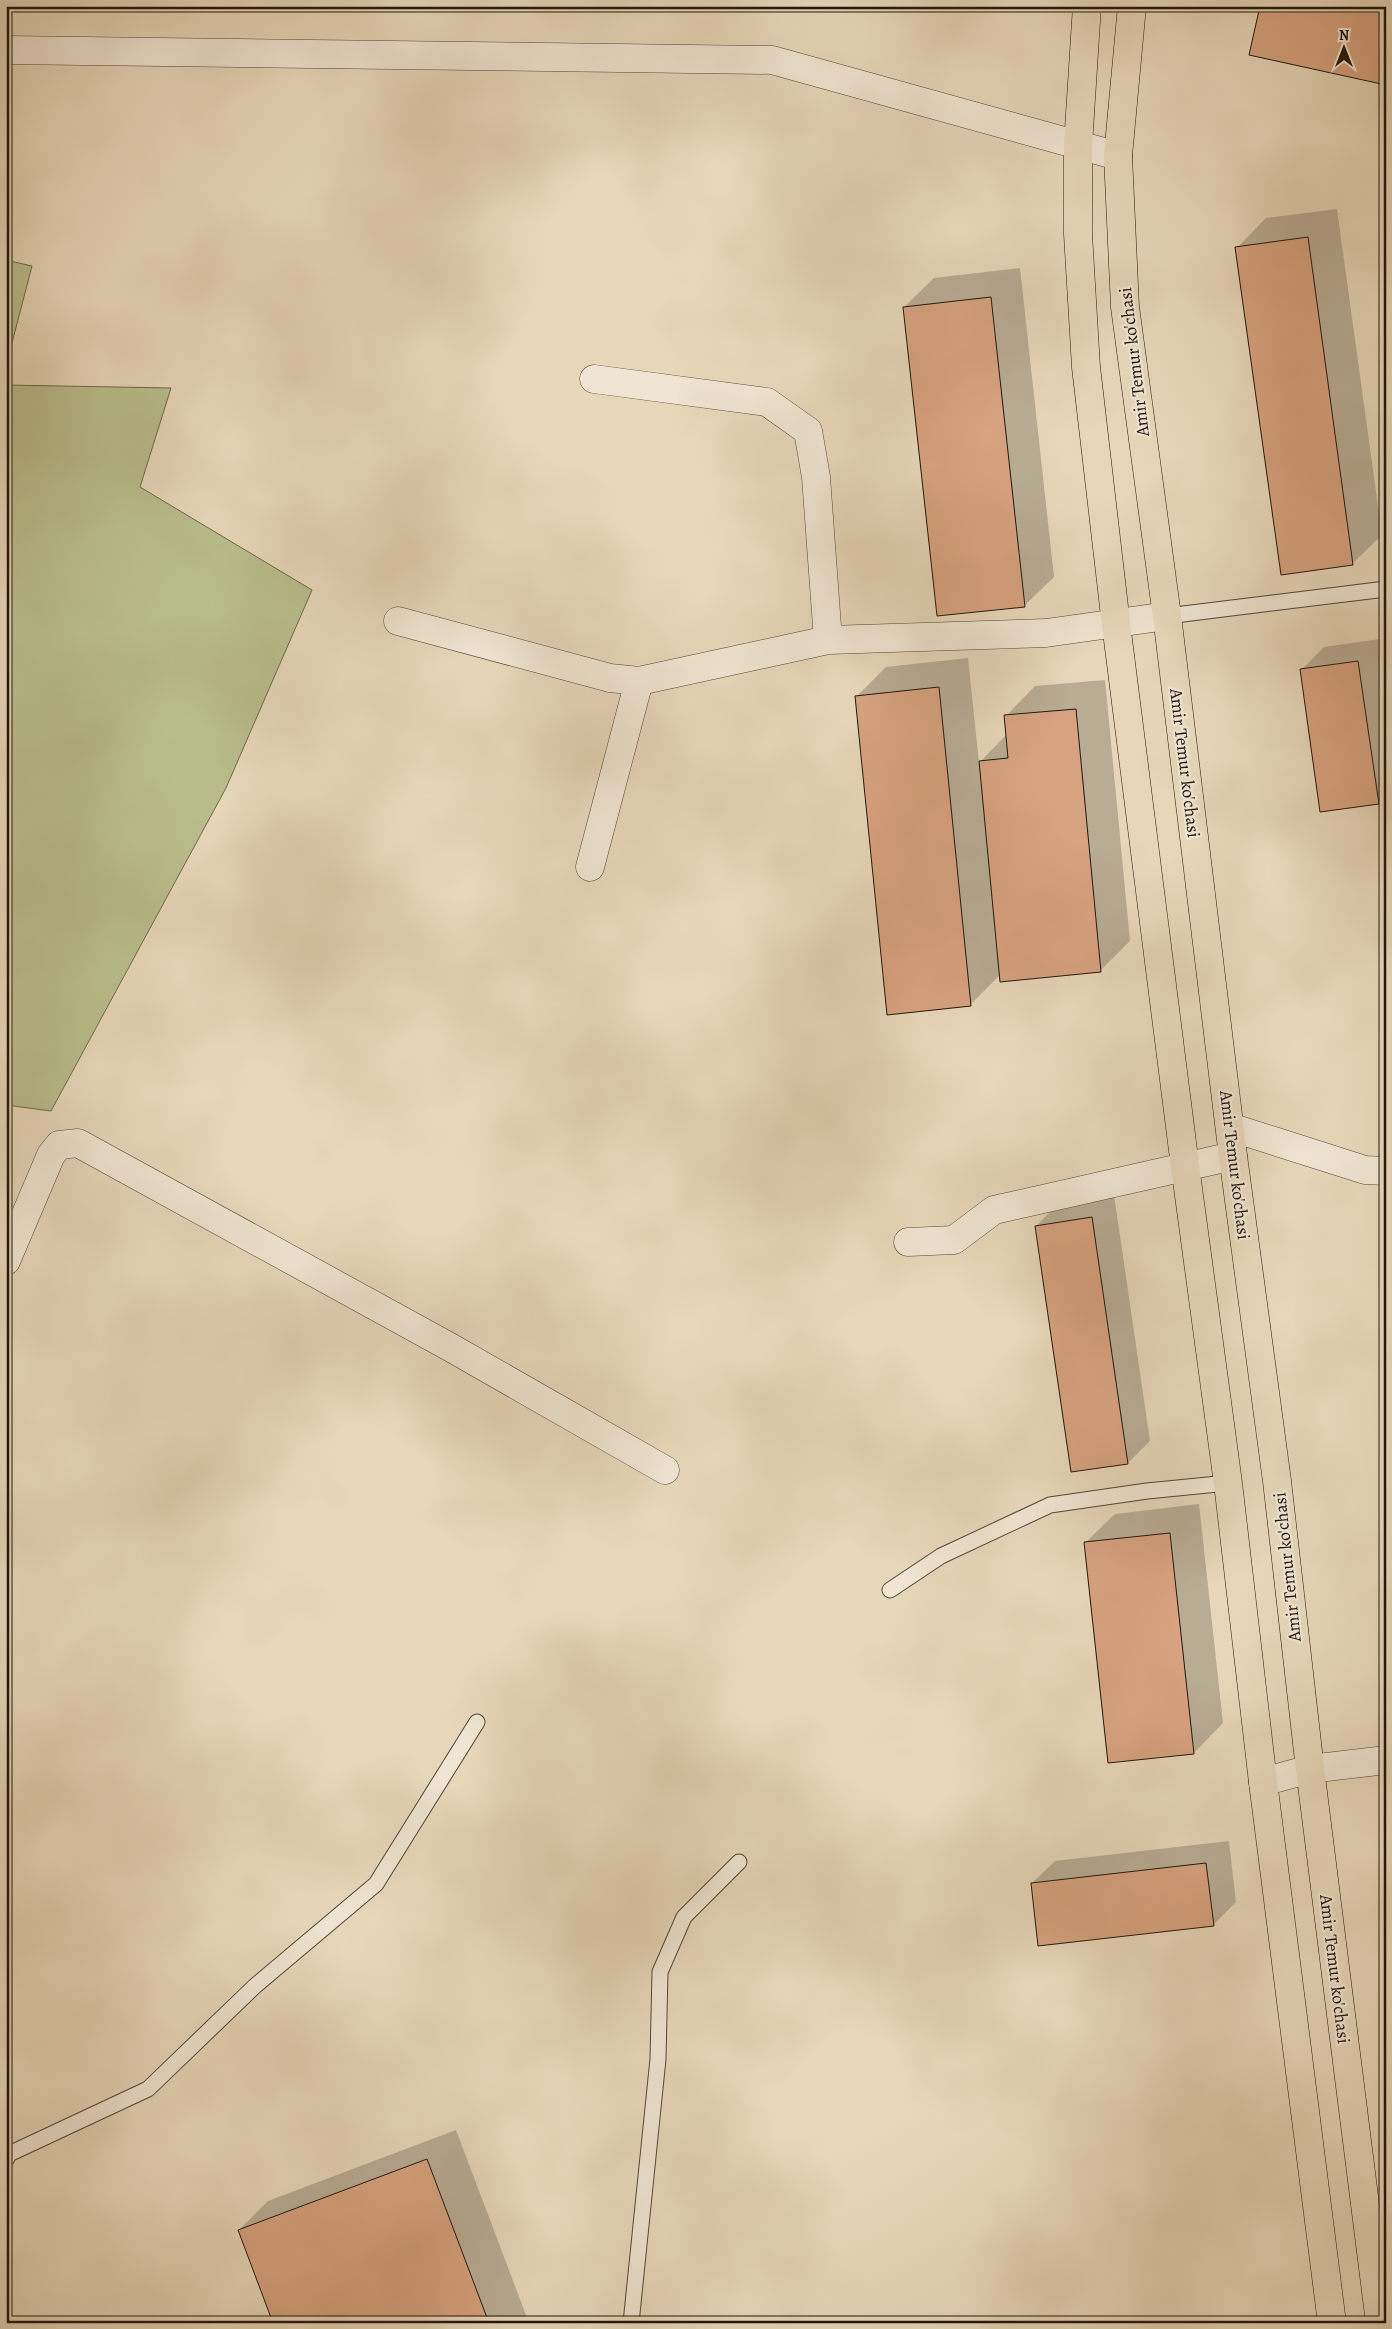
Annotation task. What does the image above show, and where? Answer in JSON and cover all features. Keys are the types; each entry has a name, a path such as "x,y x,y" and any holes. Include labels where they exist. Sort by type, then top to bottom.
{"main road":[{"path":"1087,6 1078,145 1078,234 1086,367 1116,624 1185,1166 1228,1483 1263,1782 1332,2323"},
{"name":"Amir Temur ko'chasi","path":"1132,6 1118,156 1125,307 1167,616 1233,1156 1277,1481 1310,1769 1380,2323"}],"street":[{"path":"6,50 772,60 1118,156"},
{"path":"594,379 767,402 808,430 816,477 828,640"},
{"path":"398,621 610,678 639,682 828,640 1046,634 1167,616"},
{"path":"590,866 639,682"},
{"path":"1230,1127 1364,1170 1386,1171"},
{"path":"6,1261 51,1155 59,1145 78,1143 448,1346 665,1470"},
{"path":"908,1242 954,1240 994,1210 1233,1156"},
{"path":"1263,1782 1310,1769 1386,1760"}],"lane":[{"path":"1167,616 1386,589"},
{"path":"890,1590 941,1556 1050,1506 1147,1491 1228,1483"},
{"path":"6,2160 9,2154 148,2089 255,1986 376,1884 478,1722"},
{"path":"631,2323 658,2059 660,1972 684,1917 739,1862"}],"green space":[{"path":"6,260 32,266 6,366"},
{"path":"6,385 171,388 140,487 312,590 226,788 51,1111 6,1105"}],"building":[{"path":"1260,6 1386,8 1386,85 1249,55"},
{"path":"1308,237 1353,565 1281,575 1235,247"},
{"path":"991,297 1025,607 937,616 903,307"},
{"path":"1358,661 1379,804 1320,812 1300,669"},
{"path":"939,687 971,1006 887,1015 855,696"},
{"path":"1076,709 1101,972 1000,982 979,761 1008,758 1004,715"},
{"path":"1092,1217 1128,1464 1071,1472 1035,1226"},
{"path":"1170,1533 1194,1754 1108,1763 1084,1542"},
{"path":"1206,1863 1214,1926 1038,1946 1031,1883"},
{"path":"427,2159 489,2323 273,2323 238,2230"}]}
